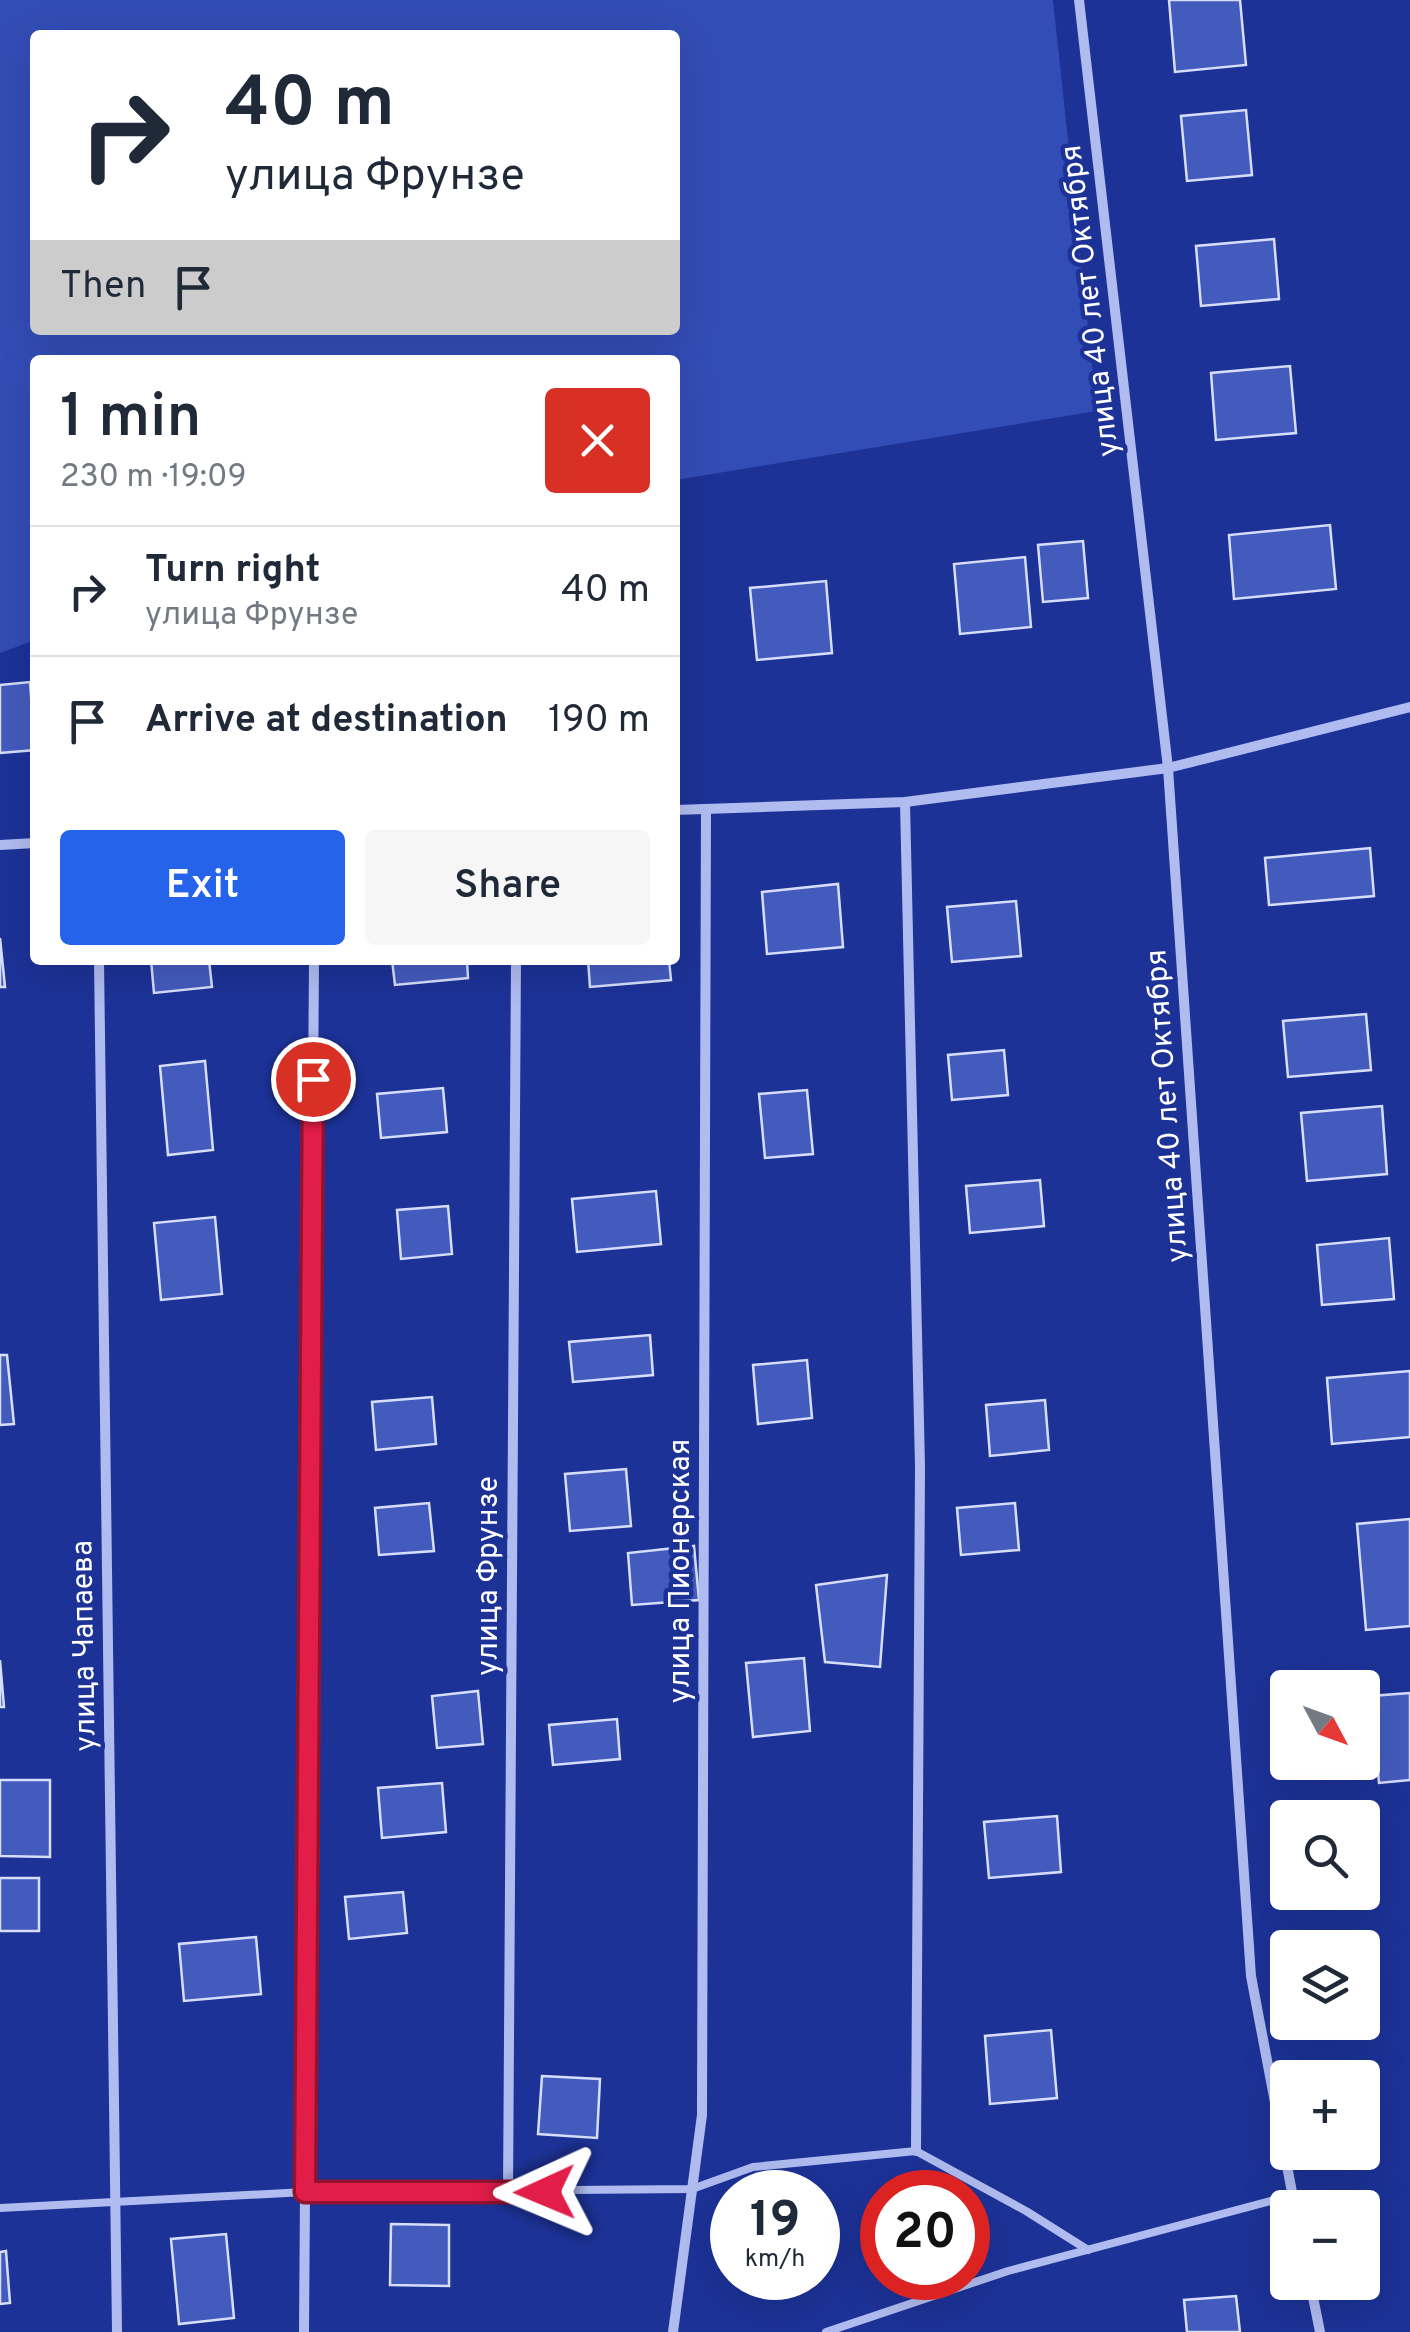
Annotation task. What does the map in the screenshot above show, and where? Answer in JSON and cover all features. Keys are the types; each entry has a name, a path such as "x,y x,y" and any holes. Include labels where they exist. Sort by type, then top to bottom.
{"street":[{"name":"улица 40 лет Октября","path":"1079,0 1168,768 1250,1976 1292,2190"},
{"path":"680,810 905,802 1168,768 1410,707"},
{"path":"905,802 920,1467 916,2151"},
{"name":"улица Пионерская","path":"673,2332 702,2095 706,809"},
{"path":"0,845 30,843"},
{"name":"улица Чапаева","path":"100,965 117,2332"},
{"path":"304,2332 314,965"},
{"name":"улица Фрунзе","path":"508,2193 516,965"},
{"path":"1314,2300 1320,2332"}],"lane":[{"path":"0,2208 305,2192 692,2189 754,2168 916,2151 1088,2250"},
{"path":"826,2332 1008,2272 1270,2200"}],"shaded area":[{"path":"0,0 1053,0 1097,411 680,479 680,355 30,355 30,642 0,653"}],"building":[{"path":"1169,0 1240,0 1246,65 1175,72"},
{"path":"1246,110 1252,175 1187,181 1181,116"},
{"path":"1274,239 1279,299 1201,306 1196,246"},
{"path":"1290,366 1296,433 1216,440 1211,373"},
{"path":"1330,525 1336,589 1234,599 1229,535"},
{"path":"1083,541 1088,598 1043,602 1038,545"},
{"path":"1025,557 1031,627 960,634 954,564"},
{"path":"826,581 832,653 757,660 750,588"},
{"path":"30,682 30,750 0,753 0,685"},
{"path":"1370,848 1374,896 1269,905 1265,858"},
{"path":"838,884 843,947 767,954 762,892"},
{"path":"1016,901 1021,956 952,962 947,907"},
{"path":"0,938 5,987 0,987"},
{"path":"151,965 210,965 212,987 154,993"},
{"path":"393,965 467,965 468,978 395,985"},
{"path":"588,965 670,965 671,980 590,987"},
{"path":"1366,1014 1371,1070 1288,1077 1283,1021"},
{"path":"1004,1050 1008,1095 952,1100 948,1055"},
{"path":"205,1061 213,1150 168,1155 160,1066"},
{"path":"443,1088 447,1132 381,1138 377,1094"},
{"path":"807,1090 813,1154 765,1158 759,1094"},
{"path":"1382,1106 1387,1174 1307,1181 1301,1113"},
{"path":"1040,1180 1044,1226 970,1233 966,1186"},
{"path":"656,1191 661,1244 577,1252 572,1199"},
{"path":"448,1206 452,1254 401,1259 397,1210"},
{"path":"215,1217 222,1294 161,1300 154,1223"},
{"path":"1389,1238 1394,1299 1322,1305 1317,1245"},
{"path":"650,1335 653,1375 573,1382 569,1342"},
{"path":"0,1355 7,1355 14,1424 0,1425"},
{"path":"807,1360 812,1418 758,1424 753,1365"},
{"path":"1410,1371 1410,1437 1332,1444 1327,1378"},
{"path":"432,1397 436,1444 376,1450 372,1402"},
{"path":"1045,1400 1049,1450 990,1456 986,1405"},
{"path":"626,1469 631,1526 570,1531 565,1474"},
{"path":"429,1503 434,1551 379,1555 375,1508"},
{"path":"1015,1503 1019,1550 961,1555 957,1508"},
{"path":"1410,1519 1410,1626 1366,1630 1357,1524"},
{"path":"694,1546 699,1600 632,1605 628,1553"},
{"path":"887,1575 880,1667 825,1662 816,1585"},
{"path":"804,1658 810,1731 753,1737 746,1663"},
{"path":"0,1660 4,1707 0,1707"},
{"path":"478,1691 483,1744 437,1748 432,1696"},
{"path":"1410,1693 1410,1780 1379,1783 1380,1695"},
{"path":"617,1719 620,1759 553,1765 549,1725"},
{"path":"0,1780 50,1780 50,1857 0,1856"},
{"path":"442,1783 446,1832 382,1838 378,1788"},
{"path":"1057,1816 1061,1872 989,1878 984,1822"},
{"path":"0,1878 39,1878 39,1931 0,1931"},
{"path":"403,1892 407,1933 349,1939 345,1897"},
{"path":"256,1937 261,1994 184,2001 179,1944"},
{"path":"1051,2030 1057,2098 990,2104 985,2036"},
{"path":"542,2076 600,2079 597,2138 538,2134"},
{"path":"391,2224 449,2225 449,2286 390,2285"},
{"path":"226,2234 234,2318 179,2324 171,2239"},
{"path":"6,2251 10,2303 0,2304 0,2252"},
{"path":"1236,2296 1240,2332 1187,2332 1184,2300"}],"route":[{"path":"313,1079 305,2192 545,2192"}]}
